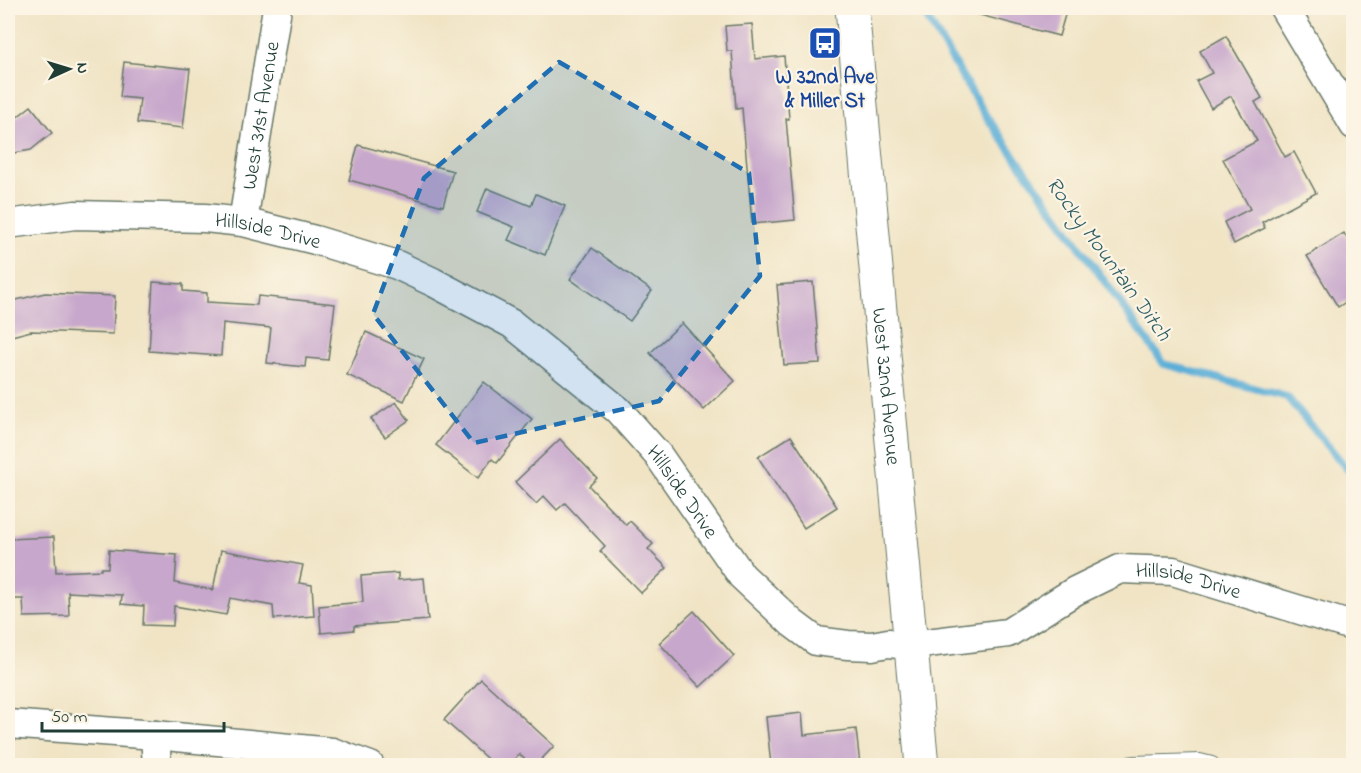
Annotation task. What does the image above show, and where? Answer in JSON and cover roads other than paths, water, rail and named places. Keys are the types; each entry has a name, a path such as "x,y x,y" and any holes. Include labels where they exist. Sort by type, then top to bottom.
{"street":[{"name":"West 31st Avenue","path":"243,222 277,8"},
{"name":"West 32nd Avenue","path":"852,8 922,765"},
{"path":"1284,8 1353,125"},
{"name":"Hillside Drive","path":"8,224 75,215 205,218 243,222 315,240 397,265 433,282 512,324 618,410 658,455 742,576 792,624 816,641 848,645 872,646 888,643 911,645 1008,633 1075,591 1120,569 1173,571 1353,628"},
{"path":"8,724 332,752 370,765"},
{"path":"155,735 157,765"}],"lane":[{"path":"1117,765 1200,761 1213,765"}],"waterway":[{"name":"Rocky Mountain Ditch","path":"921,8 986,116 1164,364 1287,397 1354,477"}],"place":[{"name":"W 32nd Ave & Miller St","path":"825,43"}]}
